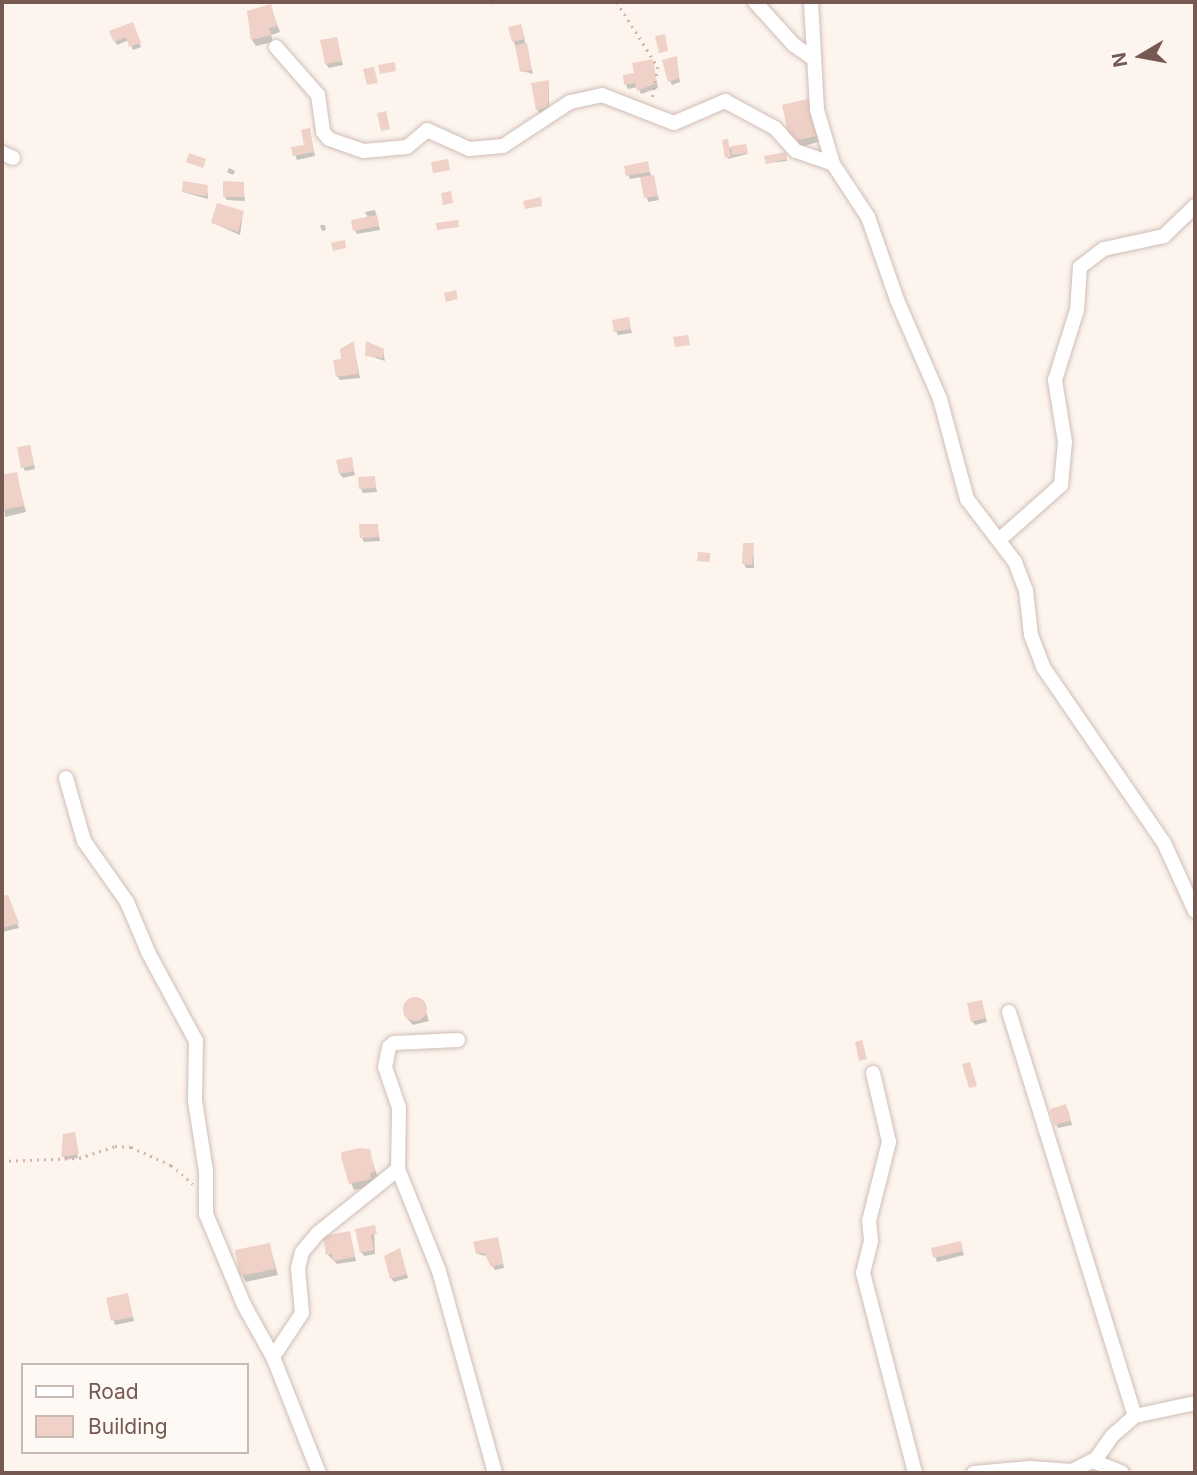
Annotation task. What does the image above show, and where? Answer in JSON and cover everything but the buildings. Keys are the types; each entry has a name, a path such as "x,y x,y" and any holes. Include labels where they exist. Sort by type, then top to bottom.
{"street":[{"path":"755,2 793,46 811,57"},
{"path":"811,2 811,57 817,110 833,164 868,217 897,300 940,399 967,499 999,540 1026,592 1031,635 1043,667 1164,843 1195,911"},
{"path":"276,47 318,95 323,132 329,139 364,151 407,147 427,130 469,149 503,146 584,96 616,97 664,122 684,122 701,108 725,101 775,128 796,152 833,164"},
{"path":"999,540 1061,485 1065,442 1055,380 1077,310 1080,267 1104,249 1164,236 1195,206"},
{"path":"66,778 84,841 127,901 196,1041 195,1101 206,1171 206,1214 244,1305 273,1357 320,1473"},
{"path":"1009,1013 1135,1416"},
{"path":"458,1040 405,1040 389,1047 387,1079 399,1108 398,1169 439,1271 495,1473"},
{"path":"873,1073 889,1142 863,1273 915,1473"},
{"path":"273,1357 302,1313 298,1268 302,1252 317,1234 398,1169"},
{"path":"974,1473 1030,1468 1060,1472 1093,1461 1135,1416 1195,1403"},
{"path":"1093,1461 1122,1473"}],"path":[{"path":"617,2 658,67 649,115"},
{"path":"2,1161 79,1158 115,1146 131,1147 171,1165 204,1193"}]}
